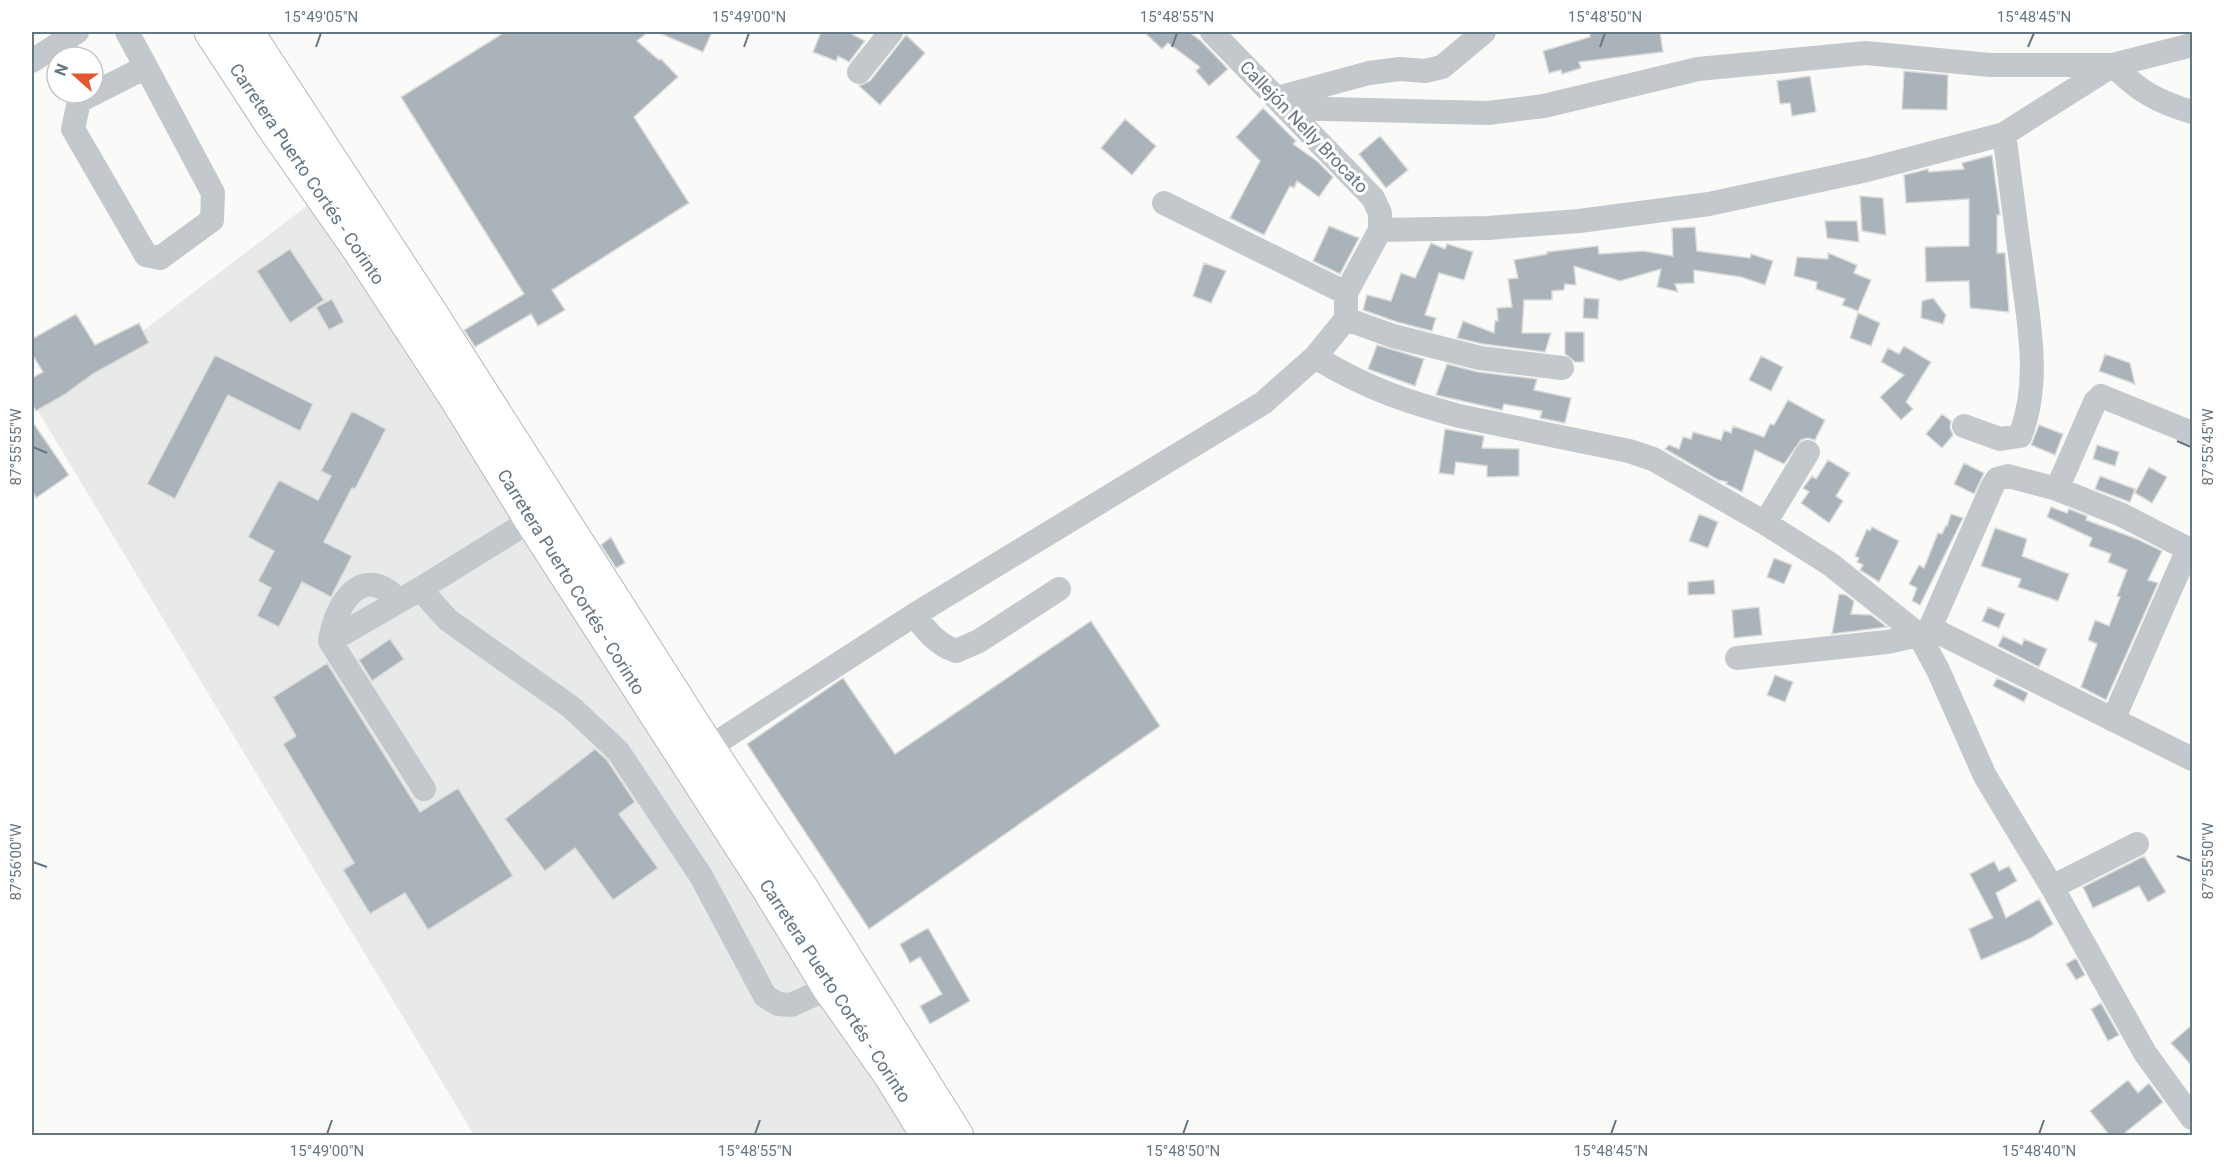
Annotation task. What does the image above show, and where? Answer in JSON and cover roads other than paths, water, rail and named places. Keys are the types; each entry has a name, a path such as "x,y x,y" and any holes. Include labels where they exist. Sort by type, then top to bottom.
{"highway":[{"name":"Carretera Puerto Cortés - Corinto","path":"211,32 418,317 458,401 531,520 698,756 802,889 957,1136"},
{"name":"Carretera Puerto Cortés - Corinto","path":"247,32 418,317 698,756 829,988 891,1076 928,1136"}],"street":[{"path":"32,61 76,32"},
{"path":"127,32 146,67 213,193 212,220 160,258 146,255 73,129 79,101 146,67"},
{"path":"859,72 891,32"},
{"name":"Callejón Nelly Brocato","path":"1212,32 1373,198 1380,213 1380,230"},
{"path":"1282,103 1369,73 1400,69 1425,71 1442,67 1484,32"},
{"path":"1282,103 1488,113 1544,106 1698,69 1866,53 1990,65 2113,65 2193,45"},
{"path":"2113,65 2130,83 2147,94 2169,106 2193,112"},
{"path":"698,756 914,615 1263,403 1315,357 1346,319 1346,293 1380,230 1488,228 1579,221 1709,204 1867,170 2004,134 2113,65"},
{"path":"1964,426 2000,439 2020,436 2028,416 2032,388 2031,335 2004,134"},
{"path":"1164,203 1346,293"},
{"path":"1346,319 1393,336 1480,358 1562,368"},
{"path":"1315,357 1349,378 1383,393 1434,409 1629,451 1653,459 1765,523 1830,564 1925,632 2193,759"},
{"path":"2057,489 2095,402 2102,396 2193,433"},
{"path":"1765,523 1808,452"},
{"path":"2113,720 2190,550 2122,515 2057,489 2008,476 1997,479 1925,632 1938,670 1985,776 2052,887 2145,1053 2193,1118"},
{"path":"330,641 420,589 531,520"},
{"path":"399,601 393,594 373,585 358,587 348,595 336,615 330,641 424,789"},
{"path":"420,589 448,620 572,707 618,751 701,876 765,996 777,1004 791,1005 829,988"},
{"path":"914,615 934,639 944,647 956,651 979,641 1059,589"},
{"path":"1737,658 1887,642 1925,632"},
{"path":"2052,887 2137,844"}]}
